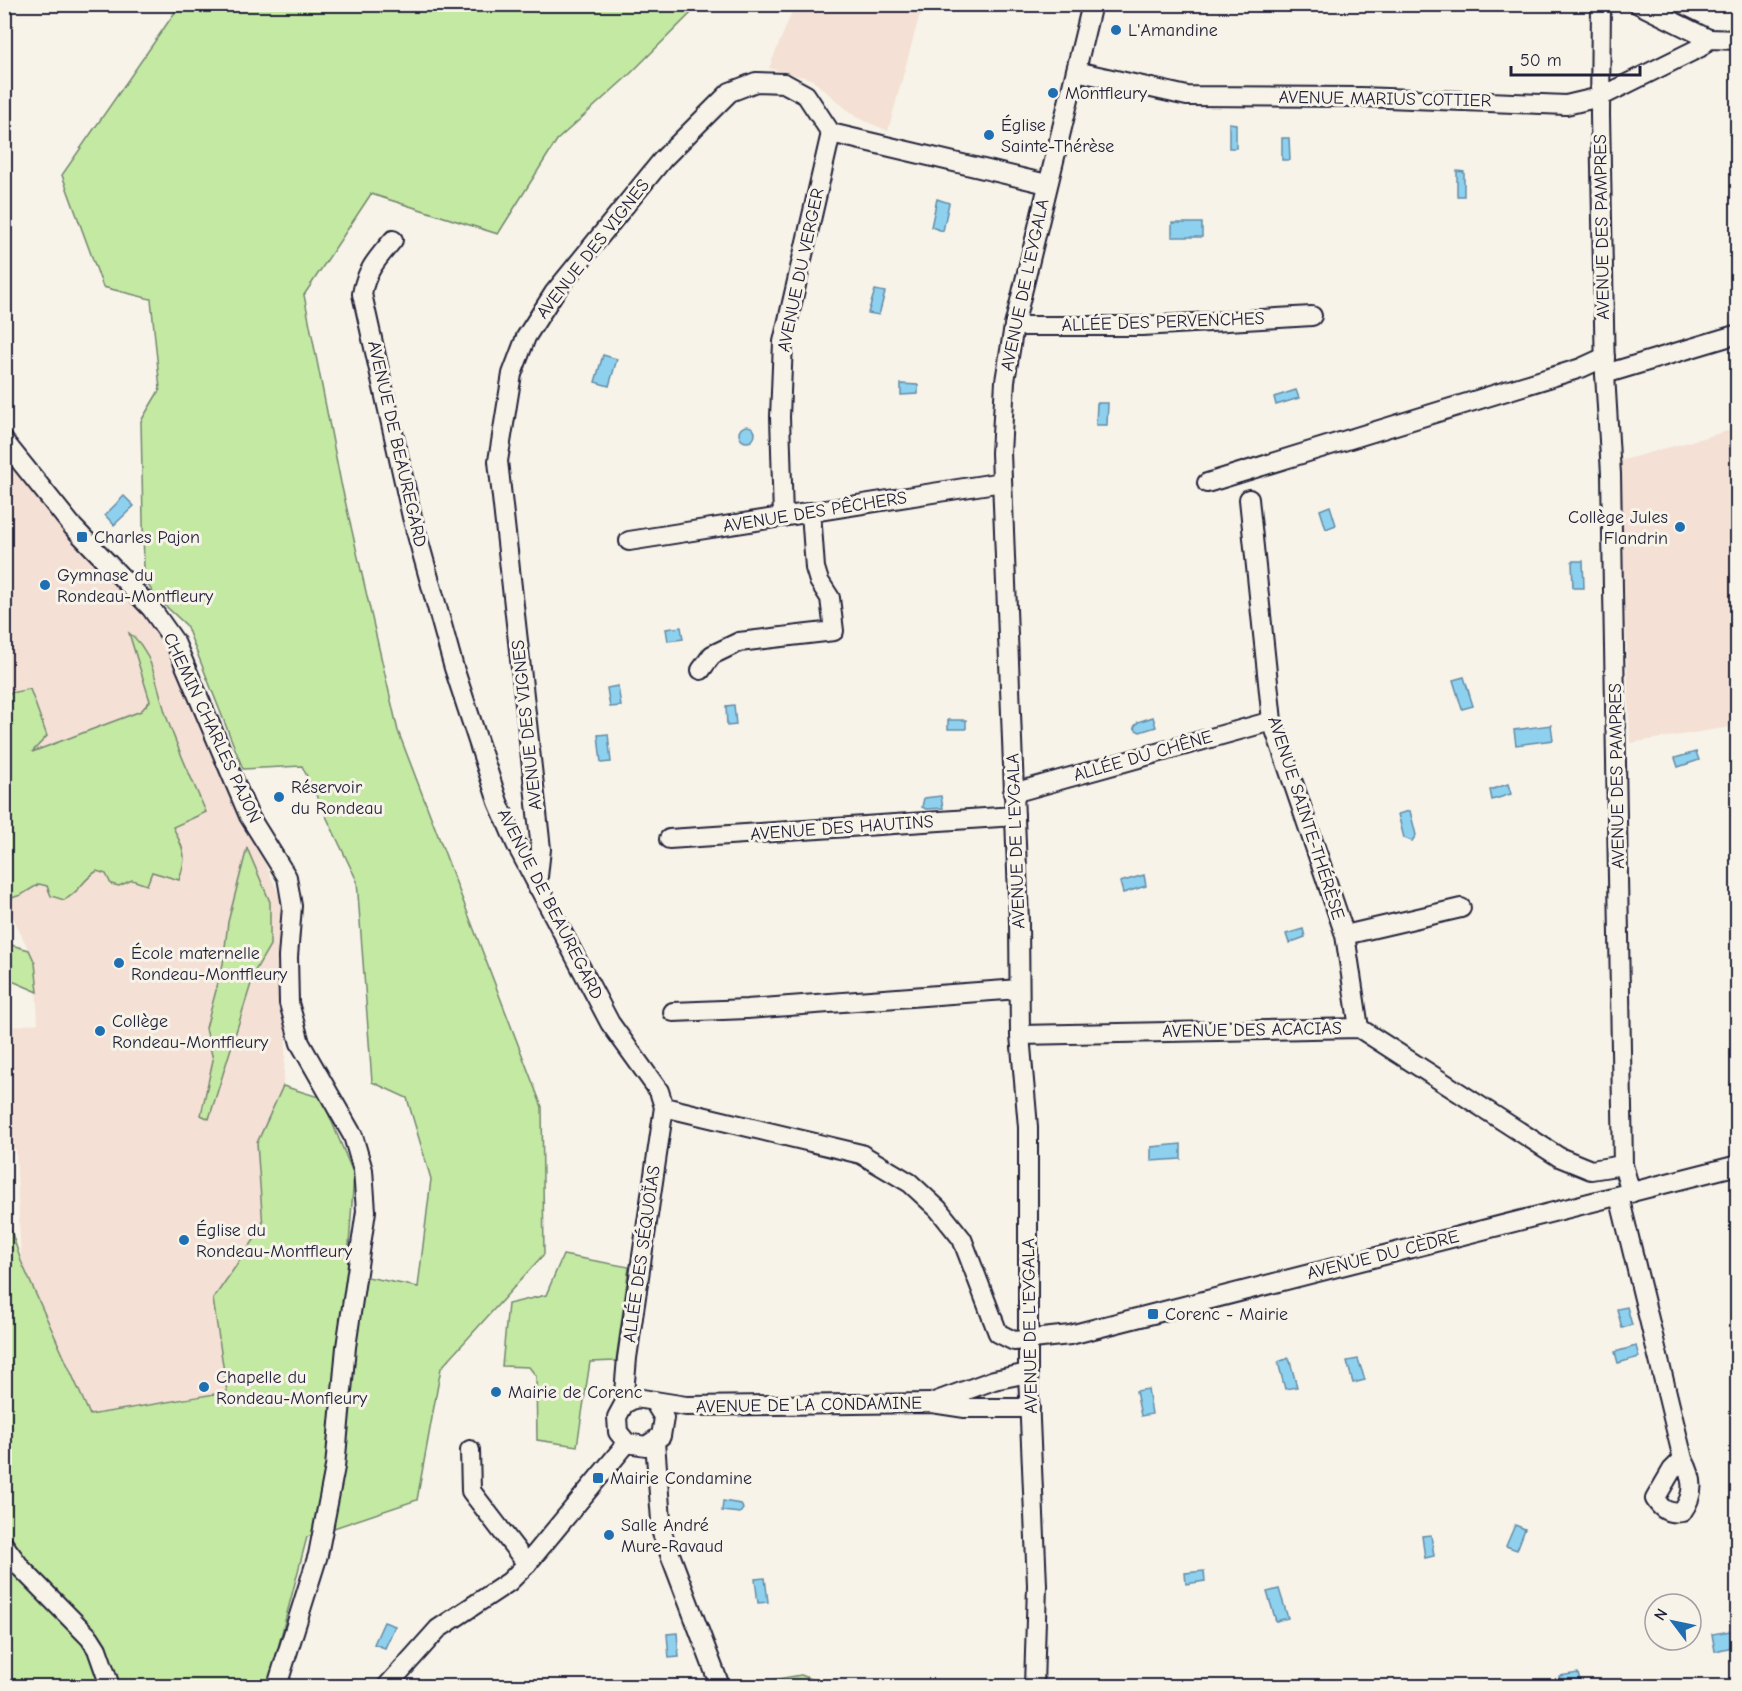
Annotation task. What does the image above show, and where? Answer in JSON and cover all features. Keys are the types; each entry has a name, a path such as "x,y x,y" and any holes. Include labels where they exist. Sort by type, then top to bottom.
{"street":[{"name":"AVENUE DE L'EYGALA","path":"1034,1686 1037,1586 1028,1341 1028,1127 1020,1035 1015,816 1002,482 1005,381 1014,326 1092,4"},
{"name":"AVENUE DES PAMPRES","path":"1601,4 1600,97 1605,366 1611,474 1623,1165 1625,1194 1683,1459"},
{"path":"1638,4 1709,39 1737,40"},
{"path":"1684,56 1687,42 1685,26"},
{"name":"AVENUE MARIUS COTTIER","path":"1077,71 1187,96 1361,97 1566,105 1600,97 1684,56 1709,39"},
{"name":"AVENUE DES VIGNES","path":"537,886 541,849 498,461 512,374 526,337 554,293 663,159 730,92 756,82 784,83 806,95 831,133"},
{"path":"831,133 1047,184"},
{"name":"AVENUE DU VERGER","path":"783,517 780,393 783,342 831,133"},
{"name":"AVENUE DE BEAUREGARD","path":"393,240 371,265 365,276 362,294 412,518 454,668 498,802 516,844 610,1023 659,1091 664,1107"},
{"name":"ALLÉE DES PERVENCHES","path":"1014,326 1142,326 1312,316"},
{"path":"1207,483 1581,368 1605,366 1737,334"},
{"name":"CHEMIN CHARLES PAJON","path":"4,441 73,527 151,608 175,642 249,816 287,877 292,906 288,957 289,1003 300,1043 353,1136 363,1170 366,1211 346,1347 335,1467 318,1555 277,1686"},
{"name":"AVENUE DES PÊCHERS","path":"629,541 1002,482"},
{"name":"AVENUE SAINTE-THÉRÈSE","path":"1249,499 1272,721 1345,935 1359,1028"},
{"path":"701,670 712,655 739,642 834,631 830,598 819,581 815,568 811,512"},
{"name":"ALLÉE DU CHÊNE","path":"1014,794 1272,721"},
{"name":"AVENUE DES HAUTINS","path":"669,839 1015,816"},
{"path":"1345,935 1461,908"},
{"path":"673,1012 747,1009 1019,989"},
{"name":"AVENUE DES ACACIAS","path":"1020,1035 1359,1028 1559,1157 1591,1170 1623,1165"},
{"path":"664,1107 847,1150 882,1165 917,1190 938,1209 962,1239 998,1333 1006,1339 1028,1341"},
{"name":"ALLÉE DES SÉQUOÏAS","path":"627,1402 624,1393 626,1368 664,1107"},
{"name":"AVENUE DU CÈDRE","path":"1028,1341 1070,1335 1737,1165"},
{"name":"AVENUE DE LA CONDAMINE","path":"932,1403 994,1380 1029,1373"},
{"name":"AVENUE DE LA CONDAMINE","path":"627,1402 640,1398 686,1407 932,1403 965,1408 1030,1408"},
{"path":"627,1402 620,1410 616,1420 618,1432 627,1443 641,1447 659,1435"},
{"path":"654,1402 663,1413 659,1435 662,1533 720,1684"},
{"name":"AVENUE DE LA CONDAMINE","path":"659,1435 686,1407"},
{"path":"387,1686 438,1629 510,1582 627,1443"},
{"path":"470,1450 471,1491 527,1564"},
{"path":"4,1545 21,1568 90,1638 97,1649 110,1686"}],"shaded area":[{"path":"795,5 929,5 919,17 888,131 856,117 811,79 769,68"},
{"name":"Collège Jules Flandrin","path":"1731,407 1738,407 1737,726 1630,743 1620,461 1728,431"},
{"path":"5,459 148,614 173,652 279,895 284,918 282,997 286,1041 283,1086 257,1143 263,1227 213,1299 227,1392 90,1415 21,1261 16,1149 5,1150 5,1028 38,1023 35,963 5,901"}],"green space":[{"path":"180,5 699,5 630,74 557,140 498,234 371,194 304,295 341,483 398,731 542,1107 544,1254 441,1368 417,1500 307,1537 268,1686 5,1686 4,1209 21,1261 90,1415 227,1392 213,1299 263,1227 257,1143 283,1086 322,1098 354,1175 347,1273 418,1287 431,1179 407,1098 372,1082 357,881 302,766 243,769 186,625 156,597 148,585 144,571 141,421 160,389 151,299 103,287 62,175"},
{"path":"129,633 144,650 150,661 172,733 206,812 173,827 184,853 179,880 152,872 147,885 132,880 119,886 111,884 106,874 97,871 64,900 51,896 47,886 39,884 21,895 5,900 5,855 11,854 4,839 5,694 30,689 47,736 32,752 141,711 150,701"},
{"path":"247,848 270,902 270,945 255,971 209,1119 201,1115 213,1060 206,1028 223,964 228,922"},
{"path":"4,943 29,950 35,963 38,992 5,978"},
{"path":"563,1255 629,1267 616,1361 590,1362 577,1446 537,1440 536,1376 529,1367 502,1366 508,1304 546,1295"},
{"path":"801,1675 830,1686 734,1686 742,1685"}],"water":[{"path":"1229,123 1236,124 1236,148 1229,148"},
{"path":"1282,138 1289,138 1290,160 1282,160"},
{"path":"1457,171 1464,172 1464,196 1457,196"},
{"path":"937,199 949,203 943,231 931,227"},
{"path":"1172,223 1202,223 1202,237 1172,237"},
{"path":"875,290 885,292 879,315 868,313"},
{"path":"603,355 617,359 609,386 595,382"},
{"path":"901,384 918,385 918,394 901,395"},
{"path":"1296,390 1299,398 1276,405 1274,397"},
{"path":"1097,403 1108,403 1107,425 1096,425"},
{"path":"747,426 753,428 755,434 753,440 747,442 741,440 739,434 741,428"},
{"path":"124,496 134,506 114,525 105,515"},
{"path":"1330,506 1336,525 1326,529 1320,510"},
{"path":"1572,561 1583,561 1584,588 1573,588"},
{"path":"681,627 683,639 668,641 666,629"},
{"path":"1464,677 1473,706 1462,709 1453,680"},
{"path":"618,686 621,706 610,707 607,688"},
{"path":"734,705 736,725 727,726 726,706"},
{"path":"1153,717 1156,727 1140,732 1134,727 1138,722"},
{"path":"948,720 966,720 966,729 948,729"},
{"path":"1551,725 1553,740 1516,745 1514,730"},
{"path":"608,734 611,762 601,763 598,735"},
{"path":"1696,752 1699,760 1678,767 1675,758"},
{"path":"1508,784 1511,794 1492,800 1490,790"},
{"path":"941,796 943,808 926,809 922,807 924,798"},
{"path":"1410,811 1416,835 1412,841 1404,838 1398,814"},
{"path":"1144,875 1146,886 1123,893 1120,882"},
{"path":"1303,929 1305,937 1289,943 1286,934"},
{"path":"1181,1144 1181,1159 1151,1161 1151,1147"},
{"path":"1627,1307 1632,1325 1622,1328 1617,1309"},
{"path":"1636,1346 1639,1357 1618,1363 1615,1352"},
{"path":"1289,1358 1297,1387 1285,1389 1278,1362"},
{"path":"1358,1359 1365,1380 1353,1383 1347,1361"},
{"path":"1148,1389 1152,1414 1141,1416 1136,1391"},
{"path":"723,1501 741,1504 743,1509 740,1513 722,1511"},
{"path":"1515,1525 1525,1529 1517,1550 1506,1546"},
{"path":"1431,1535 1434,1556 1425,1558 1422,1536"},
{"path":"1204,1571 1205,1581 1186,1584 1185,1573"},
{"path":"765,1578 768,1602 758,1603 755,1579"},
{"path":"1279,1589 1288,1618 1276,1621 1267,1592"},
{"path":"384,1622 395,1626 385,1648 374,1644"},
{"path":"1737,1630 1737,1646 1715,1651 1712,1634"},
{"path":"677,1633 679,1657 669,1658 667,1634"},
{"path":"1578,1673 1581,1684 1561,1686 1559,1676"}],"waterway":[{"path":"4,1667 9,1686"}],"place":[{"name":"L'Amandine","path":"1116,30"},
{"name":"Montfleury","path":"1053,93"},
{"name":"Église Sainte-Thérèse","path":"989,135"},
{"name":"Collège Jules Flandrin","path":"1680,527"},
{"name":"Charles Pajon","path":"82,537"},
{"name":"Gymnase du Rondeau-Montfleury","path":"45,585"},
{"name":"Réservoir du Rondeau","path":"279,797"},
{"name":"École maternelle Rondeau-Montfleury","path":"119,963"},
{"name":"Collège Rondeau-Montfleury","path":"100,1031"},
{"name":"Église du Rondeau-Montfleury","path":"184,1240"},
{"name":"Corenc - Mairie","path":"1153,1314"},
{"name":"Chapelle du Rondeau-Monfleury","path":"204,1387"},
{"name":"Mairie de Corenc","path":"496,1392"},
{"name":"Mairie Condamine","path":"598,1478"},
{"name":"Salle André Mure-Ravaud","path":"609,1535"}]}
